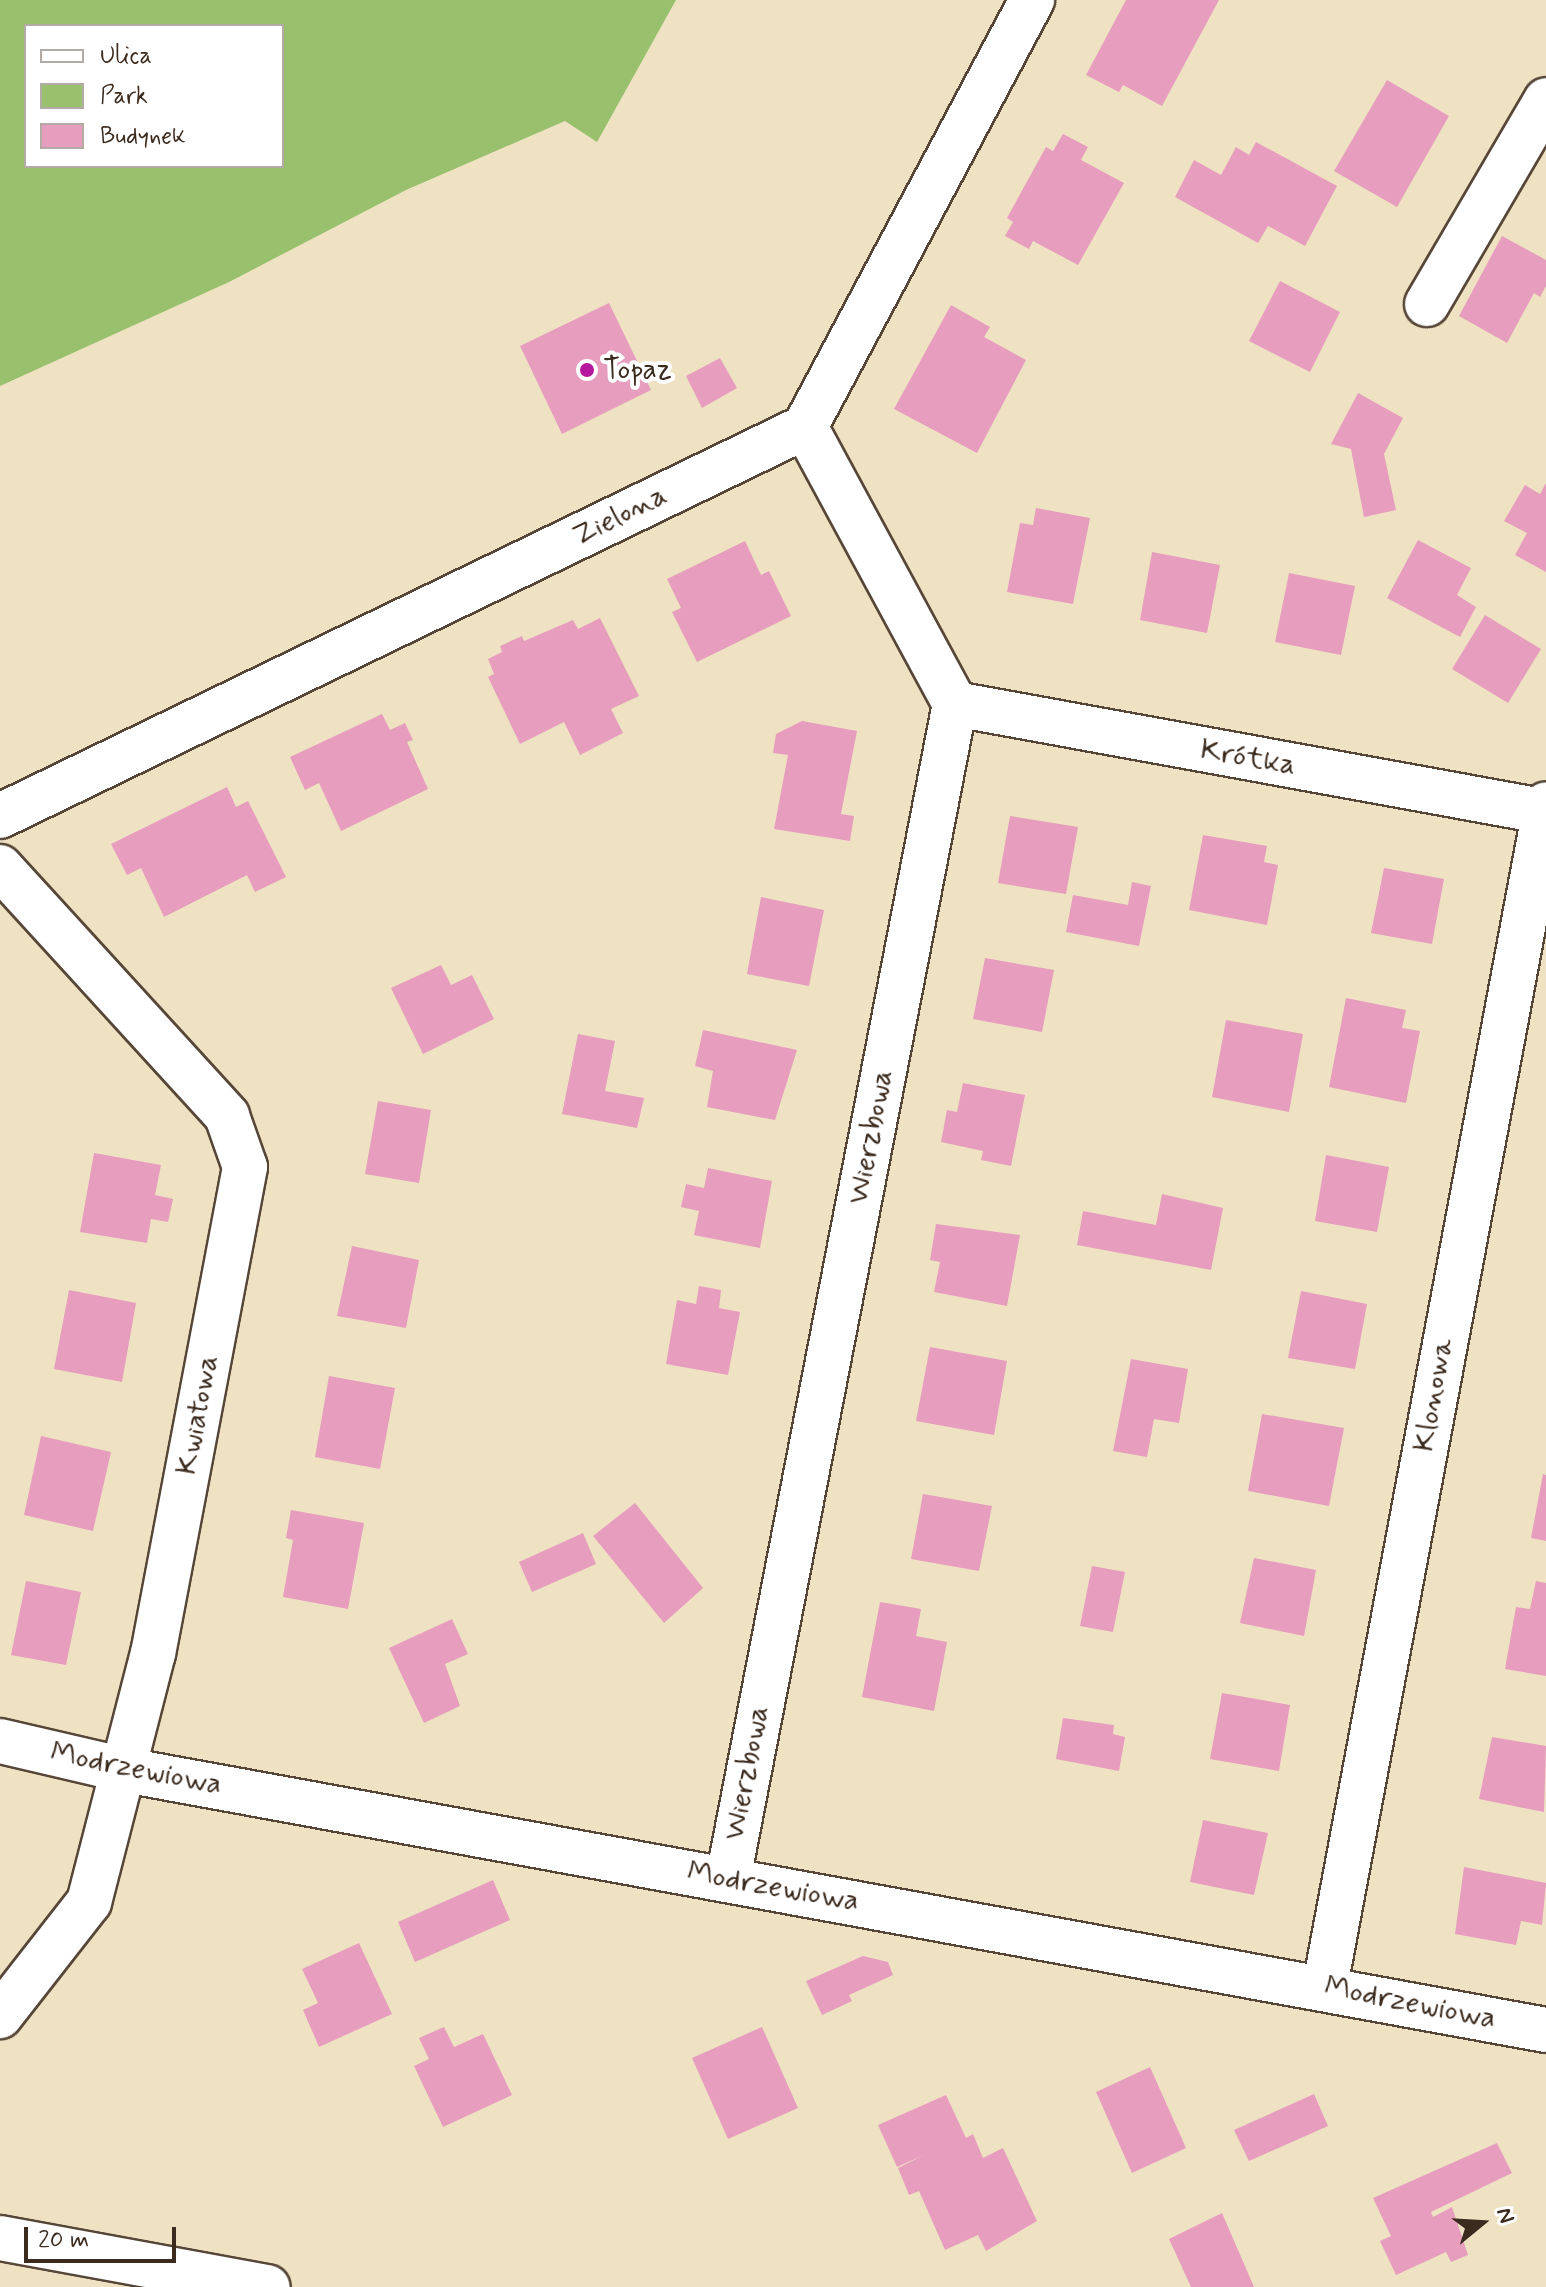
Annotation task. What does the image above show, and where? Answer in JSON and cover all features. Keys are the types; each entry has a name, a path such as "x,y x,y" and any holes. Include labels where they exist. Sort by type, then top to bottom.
{"street":[{"path":"955,704 805,427 1032,0"},
{"path":"1427,304 1546,100"},
{"name":"Zielona","path":"0,816 805,427"},
{"name":"Krótka","path":"955,704 1544,808"},
{"name":"Wierzbowa","path":"728,1879 955,704"},
{"name":"Klonowa","path":"1325,1986 1544,808"},
{"name":"Kwiatowa","path":"0,867 227,1116 245,1167 153,1653 89,1902 0,2016"},
{"name":"Modrzewiowa","path":"0,1741 125,1770 1325,1986 1546,2030"},
{"path":"0,2238 268,2287"}],"green space":[{"path":"0,0 676,0 597,142 565,121 406,190 229,282 0,386"}],"building":[{"path":"1126,0 1219,0 1162,106 1123,85 1119,92 1086,75"},
{"path":"1387,80 1449,116 1397,207 1334,171"},
{"path":"1063,134 1088,147 1081,160 1124,183 1078,265 1033,241 1029,249 1005,236 1013,222 1007,218 1046,147 1053,151"},
{"path":"1256,142 1337,186 1305,246 1268,226 1258,243 1175,197 1194,160 1221,175 1236,147 1249,155"},
{"path":"1502,236 1546,260 1546,286 1540,297 1534,293 1507,343 1459,316"},
{"path":"1280,281 1340,312 1310,372 1249,341"},
{"name":"Topaz","path":"609,303 651,390 562,434 520,346"},
{"path":"951,305 990,327 984,337 1026,360 977,453 894,409"},
{"path":"720,358 737,388 702,408 686,376"},
{"path":"1358,393 1403,418 1384,454 1396,510 1364,517 1351,449 1331,444"},
{"path":"1546,483 1546,572 1515,555 1527,533 1504,521 1525,485 1540,494"},
{"path":"1036,508 1090,518 1073,604 1007,592 1020,523 1033,525"},
{"path":"1418,540 1471,568 1457,595 1476,607 1460,637 1387,598"},
{"path":"745,541 761,575 769,571 791,616 697,662 672,612 681,608 667,579"},
{"path":"1152,552 1220,565 1207,633 1140,620"},
{"path":"1289,573 1355,586 1341,655 1275,642"},
{"path":"1485,615 1541,649 1508,703 1452,669"},
{"path":"600,618 639,696 611,709 623,733 580,755 564,722 520,744 488,677 494,674 488,659 502,652 500,646 522,636 524,641 573,620 578,629"},
{"path":"382,714 390,730 405,723 413,740 407,742 428,789 341,831 319,783 305,790 290,757"},
{"path":"802,721 857,731 841,814 854,816 850,841 774,829 788,755 773,753 776,734"},
{"path":"227,787 236,807 248,801 286,877 255,892 247,875 164,917 141,868 127,875 111,844"},
{"path":"1010,816 1078,827 1066,894 998,883"},
{"path":"1203,835 1267,846 1264,862 1278,865 1267,925 1189,910"},
{"path":"1384,868 1444,879 1432,944 1371,933"},
{"path":"1132,882 1151,886 1139,946 1066,932 1073,895 1128,905"},
{"path":"761,897 824,910 809,986 747,974"},
{"path":"985,958 1054,970 1042,1032 973,1019"},
{"path":"441,965 451,985 472,975 494,1019 423,1054 391,988"},
{"path":"1346,998 1406,1010 1402,1028 1420,1031 1406,1103 1329,1087"},
{"path":"1226,1020 1303,1034 1289,1112 1212,1097"},
{"path":"703,1030 797,1050 775,1120 707,1107 713,1071 695,1066"},
{"path":"578,1034 615,1041 605,1091 644,1098 637,1128 562,1114"},
{"path":"963,1083 1025,1095 1011,1166 981,1160 983,1151 941,1142 947,1110 957,1112"},
{"path":"378,1101 431,1110 419,1183 365,1174"},
{"path":"94,1153 161,1165 155,1195 173,1199 168,1222 151,1219 147,1243 80,1232"},
{"path":"1326,1155 1389,1167 1377,1232 1315,1221"},
{"path":"708,1168 772,1181 760,1248 694,1235 699,1211 681,1207 686,1184 704,1188"},
{"path":"1162,1194 1223,1208 1211,1270 1077,1245 1083,1211 1156,1225"},
{"path":"936,1224 1020,1235 1007,1306 934,1292 940,1262 930,1260"},
{"path":"352,1246 419,1260 406,1328 337,1316"},
{"path":"699,1286 721,1290 719,1308 740,1312 728,1375 666,1364 677,1300 696,1304"},
{"path":"69,1290 136,1303 122,1382 54,1369"},
{"path":"1301,1291 1367,1304 1355,1369 1288,1358"},
{"path":"930,1347 1007,1361 994,1435 916,1421"},
{"path":"1131,1359 1188,1369 1179,1423 1154,1419 1147,1457 1113,1451"},
{"path":"329,1376 395,1388 380,1469 315,1457"},
{"path":"1262,1414 1344,1428 1329,1506 1248,1491"},
{"path":"41,1436 111,1452 93,1531 24,1515"},
{"path":"1543,1474 1546,1475 1546,1541 1531,1538"},
{"path":"923,1494 992,1506 979,1571 911,1559"},
{"path":"635,1503 703,1588 664,1623 593,1536"},
{"path":"291,1510 364,1523 348,1609 283,1597 293,1540 286,1538"},
{"path":"583,1533 596,1564 532,1592 519,1562"},
{"path":"1254,1558 1316,1570 1304,1636 1240,1623"},
{"path":"1092,1566 1125,1572 1113,1632 1080,1626"},
{"path":"26,1581 81,1592 66,1665 11,1655"},
{"path":"1536,1581 1546,1583 1546,1676 1505,1669 1516,1607 1530,1609"},
{"path":"880,1602 921,1609 916,1636 947,1642 934,1711 862,1697"},
{"path":"452,1619 468,1654 445,1664 460,1706 424,1723 389,1648"},
{"path":"1222,1693 1290,1705 1279,1771 1210,1759"},
{"path":"1063,1718 1114,1725 1113,1734 1125,1737 1119,1771 1056,1759"},
{"path":"1492,1737 1546,1746 1544,1812 1479,1799"},
{"path":"1203,1820 1268,1833 1254,1895 1190,1882"},
{"path":"1464,1867 1546,1883 1542,1925 1521,1921 1516,1945 1455,1934"},
{"path":"493,1880 510,1920 415,1962 398,1922"},
{"path":"359,1943 392,2014 319,2047 303,2010 318,2003 302,1969"},
{"path":"863,1956 888,1962 893,1975 849,1995 852,2001 822,2015 806,1981"},
{"path":"444,2027 454,2047 483,2034 512,2095 443,2127 414,2066 429,2059 419,2038"},
{"path":"762,2027 798,2108 728,2139 692,2058"},
{"path":"1150,2067 1186,2148 1132,2173 1096,2092"},
{"path":"1314,2094 1328,2126 1249,2161 1234,2130"},
{"path":"946,2095 966,2138 973,2134 983,2158 1003,2148 1037,2221 986,2251 978,2235 945,2250 919,2191 909,2195 898,2168 924,2155 897,2167 878,2125"},
{"path":"1497,2143 1512,2173 1431,2212 1433,2217 1452,2207 1468,2255 1451,2262 1446,2252 1396,2275 1380,2241 1391,2236 1373,2198"},
{"path":"1222,2213 1254,2287 1191,2287 1169,2239"}],"place":[{"name":"Topaz","path":"587,370"}]}
